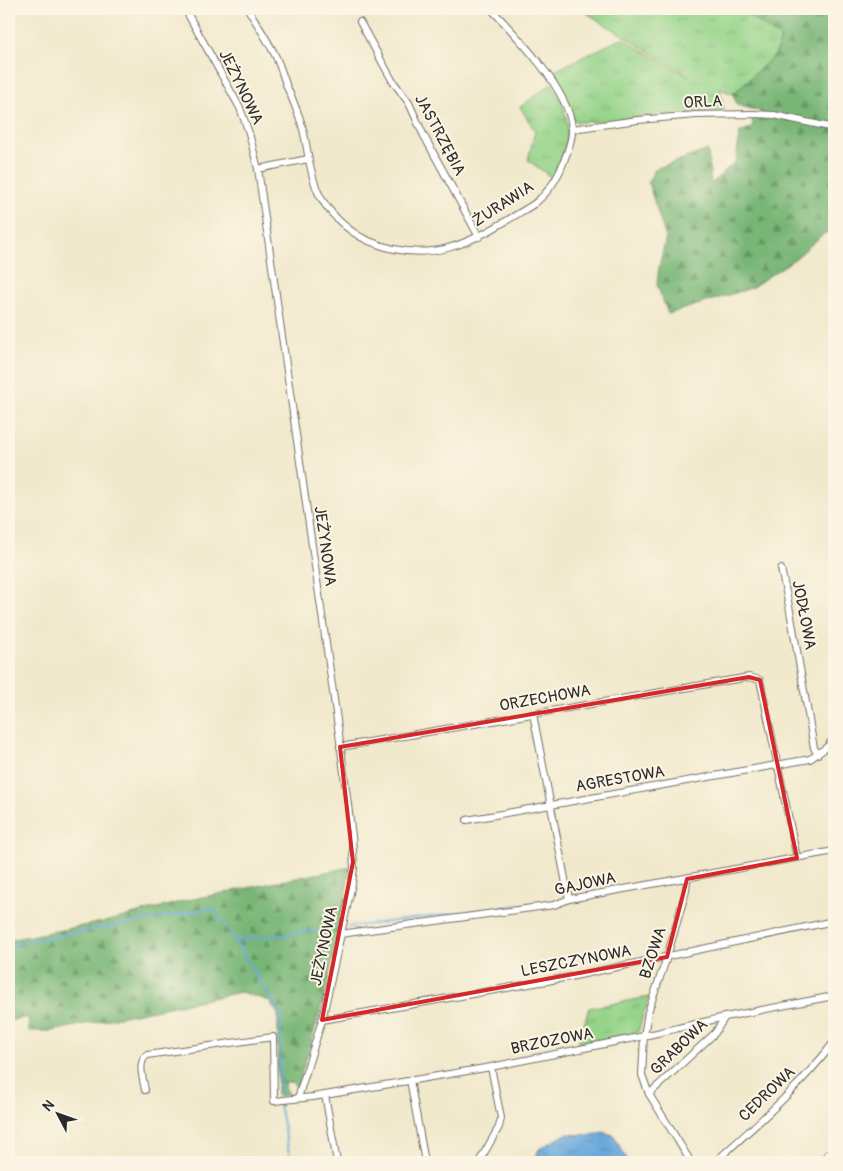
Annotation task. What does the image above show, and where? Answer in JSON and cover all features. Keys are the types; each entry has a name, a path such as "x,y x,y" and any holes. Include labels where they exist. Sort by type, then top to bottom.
{"street":[{"name":"JEŻYNOWA","path":"185,9 240,108 249,133 258,169 352,836 354,867 322,1020 298,1098"},
{"name":"ŻURAWIA","path":"248,9 275,56 302,123 308,159 317,190 324,202 333,214 358,236 387,248 424,253 452,247 479,237 542,198 560,172 568,149 572,129 559,91 491,9"},
{"name":"JASTRZĘBIA","path":"360,22 392,80 409,103 423,134 479,237"},
{"name":"ORLA","path":"572,129 638,120 696,115 753,114 774,115 834,128"},
{"path":"258,169 308,159"},
{"name":"JODŁOWA","path":"781,569 814,748 818,754"},
{"name":"ORZECHOWA","path":"340,747 749,677 760,680 777,766"},
{"path":"533,714 569,899"},
{"path":"818,754 834,738"},
{"name":"AGRESTOWA","path":"467,820 777,766 810,759 818,754"},
{"path":"777,766 797,858"},
{"name":"GAJOWA","path":"340,934 554,905 569,899 834,851"},
{"name":"BZOWA","path":"644,1036 648,1012 667,957 686,891 687,879"},
{"name":"LESZCZYNOWA","path":"322,1020 570,977 834,921"},
{"name":"BRZOZOWA","path":"145,1090 141,1064 142,1059 147,1055 273,1037 274,1101 325,1095 492,1067 644,1036 725,1017 834,996"},
{"name":"GRABOWA","path":"649,1094 714,1033 725,1017"},
{"name":"GRABOWA","path":"644,1036 642,1075 649,1094 690,1162"},
{"name":"CEDROWA","path":"715,1162 777,1106 834,1042"},
{"path":"479,1162 499,1126 501,1118 492,1067"},
{"path":"410,1080 425,1162"},
{"path":"325,1095 338,1162"},
{"path":"820,1162 834,1149"}],"highlighted area":[{"path":"749,677 760,680 797,858 687,879 667,957 322,1020 353,862 340,747"}],"green space":[{"path":"580,9 718,9 722,12 726,9 740,9 781,38 775,55 733,94 720,89 724,111 663,114 608,121 577,122 574,120 562,88 550,73 622,38 689,76"},
{"path":"740,9 834,9 834,227 796,258 751,288 668,314 657,285 659,266 666,238 648,182 655,169 708,150 711,184 736,161 740,132 753,127 752,118 763,112 737,105 733,94 775,55 781,39"},
{"path":"552,83 564,109 567,135 560,162 552,178 528,160 535,131 520,107"},
{"path":"350,867 335,951 314,1034 297,1088 292,1082 286,1083 284,1087 289,1094 277,1097 278,1014 269,1001 241,992 52,1031 29,1031 28,1017 9,1021 9,940 108,921 184,901"},
{"path":"649,997 638,1032 578,1044 589,1008"}],"water":[{"path":"603,1132 613,1135 629,1162 533,1162 539,1149 566,1134 590,1135"}],"waterway":[{"path":"348,927 530,904"},
{"path":"9,945 213,908 281,1015 280,1093"},
{"path":"236,941 336,928"},
{"path":"279,1105 291,1162"}]}
